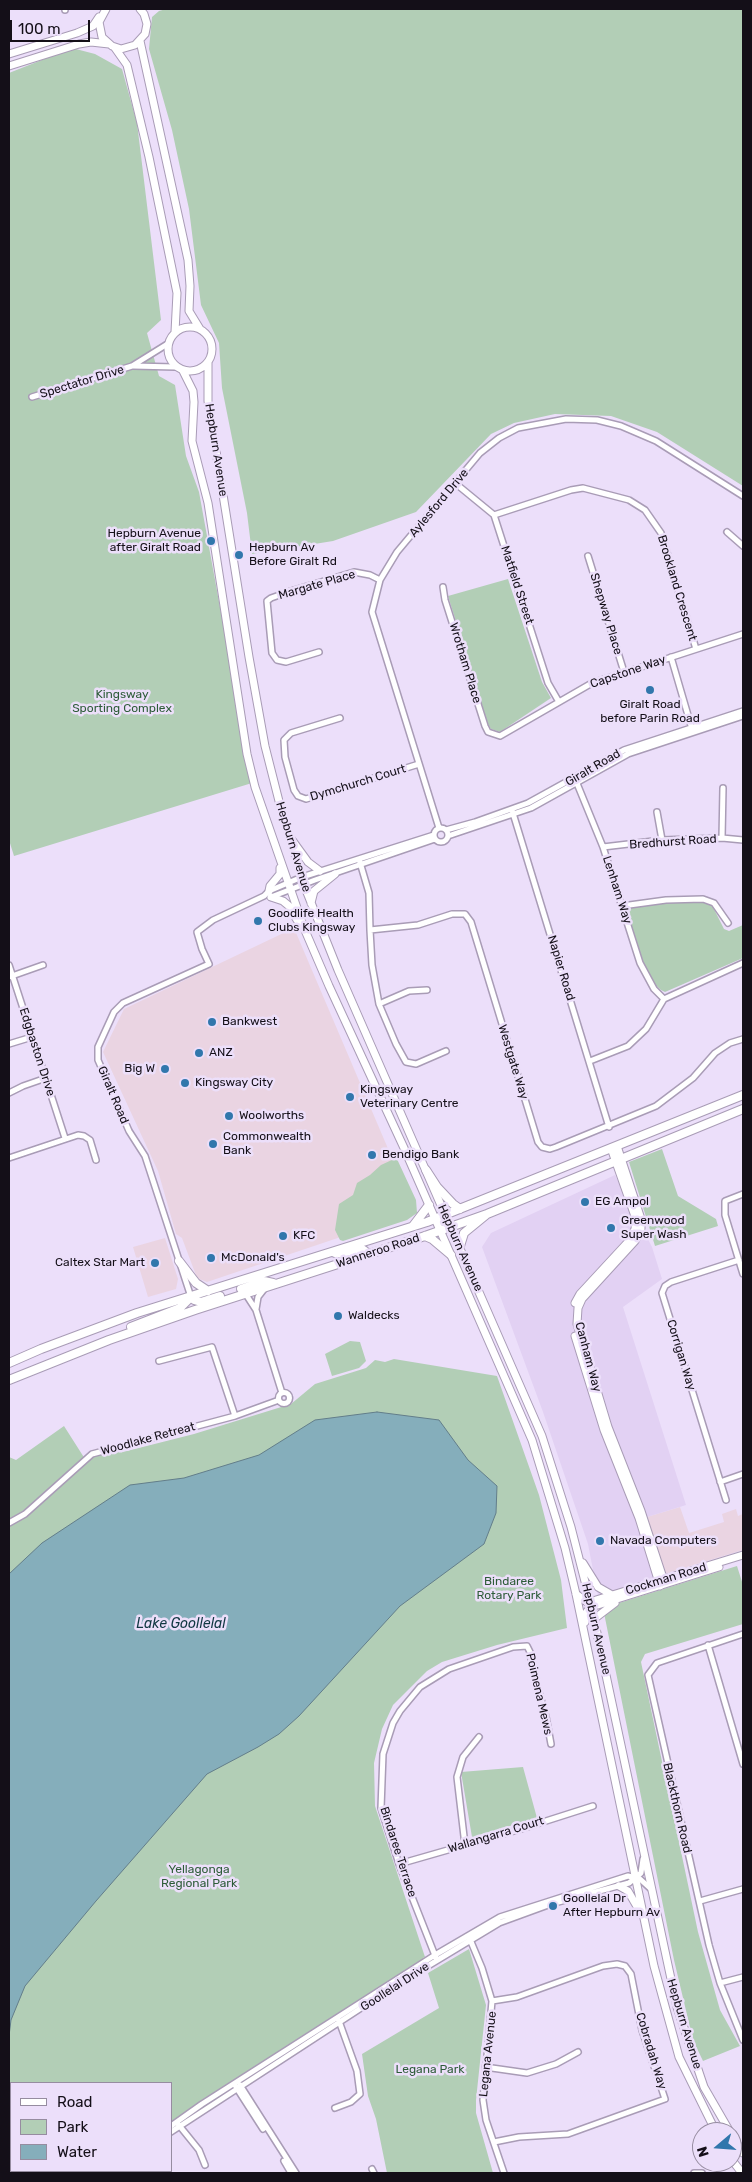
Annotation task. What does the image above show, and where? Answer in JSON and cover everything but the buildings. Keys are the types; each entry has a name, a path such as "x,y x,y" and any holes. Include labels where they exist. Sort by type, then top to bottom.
{"highway":[{"name":"Wanneroo Road","path":"9,1363 99,1327 445,1215 743,1095"},
{"name":"Wanneroo Road","path":"9,1380 109,1340 245,1293 425,1236 487,1214 743,1109"},
{"path":"426,1170 437,1187 453,1204 460,1208"},
{"path":"412,1227 429,1205"},
{"path":"460,1246 464,1233 487,1214"},
{"path":"425,1236 451,1254"},
{"path":"332,1253 345,1254 362,1249 365,1251 365,1255"},
{"path":"180,1261 196,1284 208,1291"},
{"path":"109,1340 126,1328 180,1308 191,1296 194,1300 201,1302 264,1282 271,1285"}],"main road":[{"path":"9,66 91,42 129,48 140,41 145,34 147,24 144,14 140,9"},
{"path":"104,10 99,28 102,37 127,65 151,166 177,293 175,332 169,343 168,353 175,367 191,372 201,369 208,363 211,357 212,342 208,335 200,329 189,312 189,269 140,41"},
{"path":"9,54 77,33 93,26 104,10"},
{"path":"175,332 188,326 200,329"},
{"name":"Hepburn Avenue","path":"208,363 208,401 257,706 273,782 311,904 542,1436 580,1559 591,1604 651,1890 680,2016 704,2087 724,2122"},
{"name":"Hepburn Avenue","path":"183,371 193,391 192,441 208,502 248,754 255,787 304,928 451,1254 532,1440 565,1548 584,1627 645,1927 679,2057 711,2122"},
{"path":"288,833 308,862 320,871"},
{"path":"280,862 280,874 270,886 268,895 283,900 304,928"},
{"path":"311,904 314,892 335,874"},
{"name":"Canham Way","path":"614,1147 641,1219 641,1229 635,1242 582,1299 578,1308 577,1324 608,1427 644,1517 662,1583"},
{"name":"Cockman Road","path":"591,1604 598,1605 743,1558"},
{"path":"580,1559 598,1588 612,1595"},
{"name":"Cockman Road","path":"591,1604 596,1600 612,1595 662,1583"},
{"path":"594,1619 613,1604 629,1598 635,1593"},
{"path":"576,1594 591,1604 586,1613 584,1627"},
{"path":"619,1886 628,1891 633,1897 645,1927"}],"street":[{"name":"Spectator Drive","path":"32,397 132,366 169,343"},
{"name":"Spectator Drive","path":"132,366 175,367"},
{"name":"Aylesford Drive","path":"439,828 372,612 380,580 397,552 480,453 499,438 518,428 566,418 589,420 621,426 656,440 743,496"},
{"path":"455,483 494,515"},
{"name":"Brookland Crescent","path":"494,515 571,490 583,488 629,500 645,510 661,533 696,649"},
{"name":"Matfield Street","path":"494,515 548,683 559,702"},
{"path":"727,532 743,546"},
{"name":"Shepway Place","path":"588,556 624,672"},
{"name":"Margate Place","path":"319,652 286,662 277,660 272,653 267,601 291,591 354,572 370,574 380,580"},
{"name":"Wrotham Place","path":"444,587 445,600 484,726 493,735"},
{"name":"Capstone Way","path":"493,735 505,735 592,683 743,634"},
{"path":"671,657 693,730"},
{"name":"Giralt Road","path":"693,730 743,712"},
{"name":"Giralt Road","path":"448,836 546,801 624,750 743,716"},
{"name":"Dymchurch Court","path":"340,718 290,733 284,740 287,766 294,790 298,796 306,800 419,764"},
{"name":"Lenham Way","path":"576,781 603,847 640,963 654,989 664,999"},
{"path":"722,838 723,788"},
{"path":"657,812 662,840"},
{"name":"Giralt Road","path":"446,830 513,813"},
{"name":"Napier Road","path":"513,813 610,1127"},
{"path":"439,828 446,830 448,836 443,842 434,837 435,830 439,828"},
{"name":"Giralt Road","path":"191,1296 145,1156 129,1131 98,1060 98,1047 114,1012 123,1003 208,964 198,936 200,928 320,871 360,862 434,837"},
{"name":"Bredhurst Road","path":"603,847 662,840 722,838 743,840"},
{"path":"360,862 369,892 372,965 379,1004 396,1044 406,1062 416,1064 446,1051"},
{"name":"Giralt Road","path":"303,880 335,874 360,862"},
{"path":"622,906 666,900 703,899 714,903 728,922"},
{"name":"Westgate Way","path":"370,930 418,926 452,914 465,914 471,922 538,1142 542,1147 550,1149 610,1127 656,1106 694,1078 714,1053 743,1039"},
{"path":"590,1062 628,1046 646,1030 664,999 743,963"},
{"name":"Edgbaston Drive","path":"9,965 10,976 65,1138"},
{"path":"10,976 43,965"},
{"path":"379,1004 409,991 426,990"},
{"path":"9,1044 32,1037"},
{"path":"9,1093 46,1078"},
{"path":"9,1158 78,1135 90,1140 96,1160"},
{"path":"743,1194 725,1201 725,1215 743,1274"},
{"name":"Corrigan Way","path":"726,1500 662,1293 665,1286 671,1282 739,1260"},
{"path":"256,1310 258,1297 271,1285"},
{"path":"245,1293 256,1310 282,1393 279,1396 279,1400 284,1404 289,1400 288,1394 282,1393"},
{"path":"159,1361 212,1347 235,1416"},
{"name":"Woodlake Retreat","path":"9,1523 25,1514 92,1454 235,1416 279,1400"},
{"path":"720,1482 743,1474"},
{"name":"Blackthorn Road","path":"743,1634 657,1663 648,1675 673,1793 709,1945 720,1983 743,2040"},
{"path":"708,1645 743,1764"},
{"name":"Poimena Mews","path":"527,1646 546,1716 551,1744"},
{"name":"Bindaree Terrace","path":"436,1958 399,1864 381,1808 383,1754 393,1723 400,1711 420,1687 449,1668 513,1647 527,1646"},
{"path":"465,1845 457,1777 463,1757 479,1737"},
{"name":"Wallangarra Court","path":"399,1864 593,1806"},
{"path":"644,1856 642,1869 636,1877 644,1881 651,1890"},
{"name":"Goollelal Drive","path":"172,2126 178,2124 509,1913 628,1876 636,1877"},
{"name":"Goollelal Drive","path":"470,1937 515,1916 630,1883 636,1877"},
{"path":"700,1901 743,1890"},
{"name":"Legana Avenue","path":"470,1937 492,2001 492,2022 483,2093 484,2110 504,2173"},
{"name":"Cobradah Way","path":"492,2001 517,1997 603,1966 617,1964 624,1966 631,1974 642,2030 665,2099 568,2134 519,2137 494,2142"},
{"path":"720,1983 743,1977"},
{"path":"335,2108 351,2102 360,2094 357,2071 339,2020"},
{"path":"485,2067 527,2073 556,2064 578,2052"},
{"path":"238,2086 291,2173"},
{"path":"238,2086 296,2173"},
{"path":"178,2124 199,2150 204,2165"},
{"name":"Goollelal Drive","path":"172,2131 178,2124"},
{"path":"694,2173 702,2173"}],"shaded area":[{"path":"294,928 415,1212 207,1282 197,1278 182,1238 176,1234 158,1171 103,1052 124,1009"},
{"path":"615,1175 652,1247 662,1279 623,1307 686,1505 647,1517 656,1577 598,1596 588,1544 543,1412 482,1247 491,1233"},
{"name":"Caltex Star Mart","path":"165,1238 178,1279 176,1289 148,1297 133,1247"},
{"path":"680,1507 689,1533 724,1522 722,1514 736,1509 738,1516 743,1514 743,1550 671,1572 665,1576 647,1517"}],"green space":[{"path":"166,9 743,9 743,486 657,432 611,416 555,414 514,423 491,434 416,512 333,541 252,554 247,513 222,388 219,343 201,305 189,209 172,130 149,49 152,17 159,11"},
{"name":"Kingsway Sporting Complex","path":"72,48 95,54 122,69 137,123 161,320 147,333 159,376 175,385 186,456 199,492 252,783 14,856 9,840 9,73"},
{"path":"508,579 542,682 551,698 500,732 491,729 488,724 448,596"},
{"path":"670,902 707,903 713,907 724,929 729,931 743,925 743,958 665,992 661,990 653,983 642,961 626,908"},
{"path":"662,1149 678,1196 716,1219 718,1226 655,1246 629,1162"},
{"path":"397,1159 416,1200 417,1213 407,1220 343,1241 340,1240 335,1230 339,1204 353,1195 357,1183 381,1165"},
{"path":"350,1341 360,1342 366,1361 359,1368 332,1376 325,1354"},
{"name":"Yellagonga Regional Park","path":"394,1359 497,1376 539,1495 561,1580 567,1628 497,1645 442,1662 427,1671 393,1705 382,1729 374,1763 375,1806 425,1957 423,1958 424,1962 172,2121 172,2082 10,2082 10,2172 90,2172 9,2173 9,1457 16,1460 64,1426 85,1459 121,1446 123,1452 194,1434 291,1404 315,1384 366,1368 375,1360 385,1362"},
{"path":"737,1566 743,1585 743,1624 645,1654 641,1662 698,1932 720,2010 740,2046 703,2061 693,2040 674,1960 603,1608"},
{"path":"523,1767 537,1818 472,1837 461,1772"},
{"name":"Legana Park","path":"469,1949 486,2005 476,2113 493,2173 387,2173 376,2119 368,2096 362,2054 439,2008 428,1973"}],"water":[{"name":"Lake Goollelal","path":"377,1412 439,1420 468,1460 497,1486 496,1513 484,1544 400,1606 299,1716 279,1734 207,1774 25,1986 11,2020 9,2036 9,1574 42,1543 130,1485 184,1478 259,1455 315,1420"}],"place":[{"name":"Hepburn Avenue after Giralt Road","path":"211,541"},
{"name":"Hepburn Av Before Giralt Rd","path":"239,555"},
{"name":"Giralt Road before Parin Road","path":"650,690"},
{"name":"Goodlife Health Clubs Kingsway","path":"258,921"},
{"name":"Bankwest","path":"212,1022"},
{"name":"ANZ","path":"199,1053"},
{"name":"Big W","path":"165,1069"},
{"name":"Kingsway City","path":"185,1083"},
{"name":"Kingsway Veterinary Centre","path":"350,1097"},
{"name":"Woolworths","path":"229,1116"},
{"name":"Commonwealth Bank","path":"213,1144"},
{"name":"Bendigo Bank","path":"372,1155"},
{"name":"EG Ampol","path":"585,1202"},
{"name":"Greenwood Super Wash","path":"611,1228"},
{"name":"KFC","path":"283,1236"},
{"name":"McDonald's","path":"211,1258"},
{"name":"Caltex Star Mart","path":"155,1263"},
{"name":"Waldecks","path":"338,1316"},
{"name":"Navada Computers","path":"600,1541"},
{"name":"Goollelal Dr After Hepburn Av","path":"553,1906"}],"park label":[{"name":"Bindaree Rotary Park","path":"509,1589"}]}
